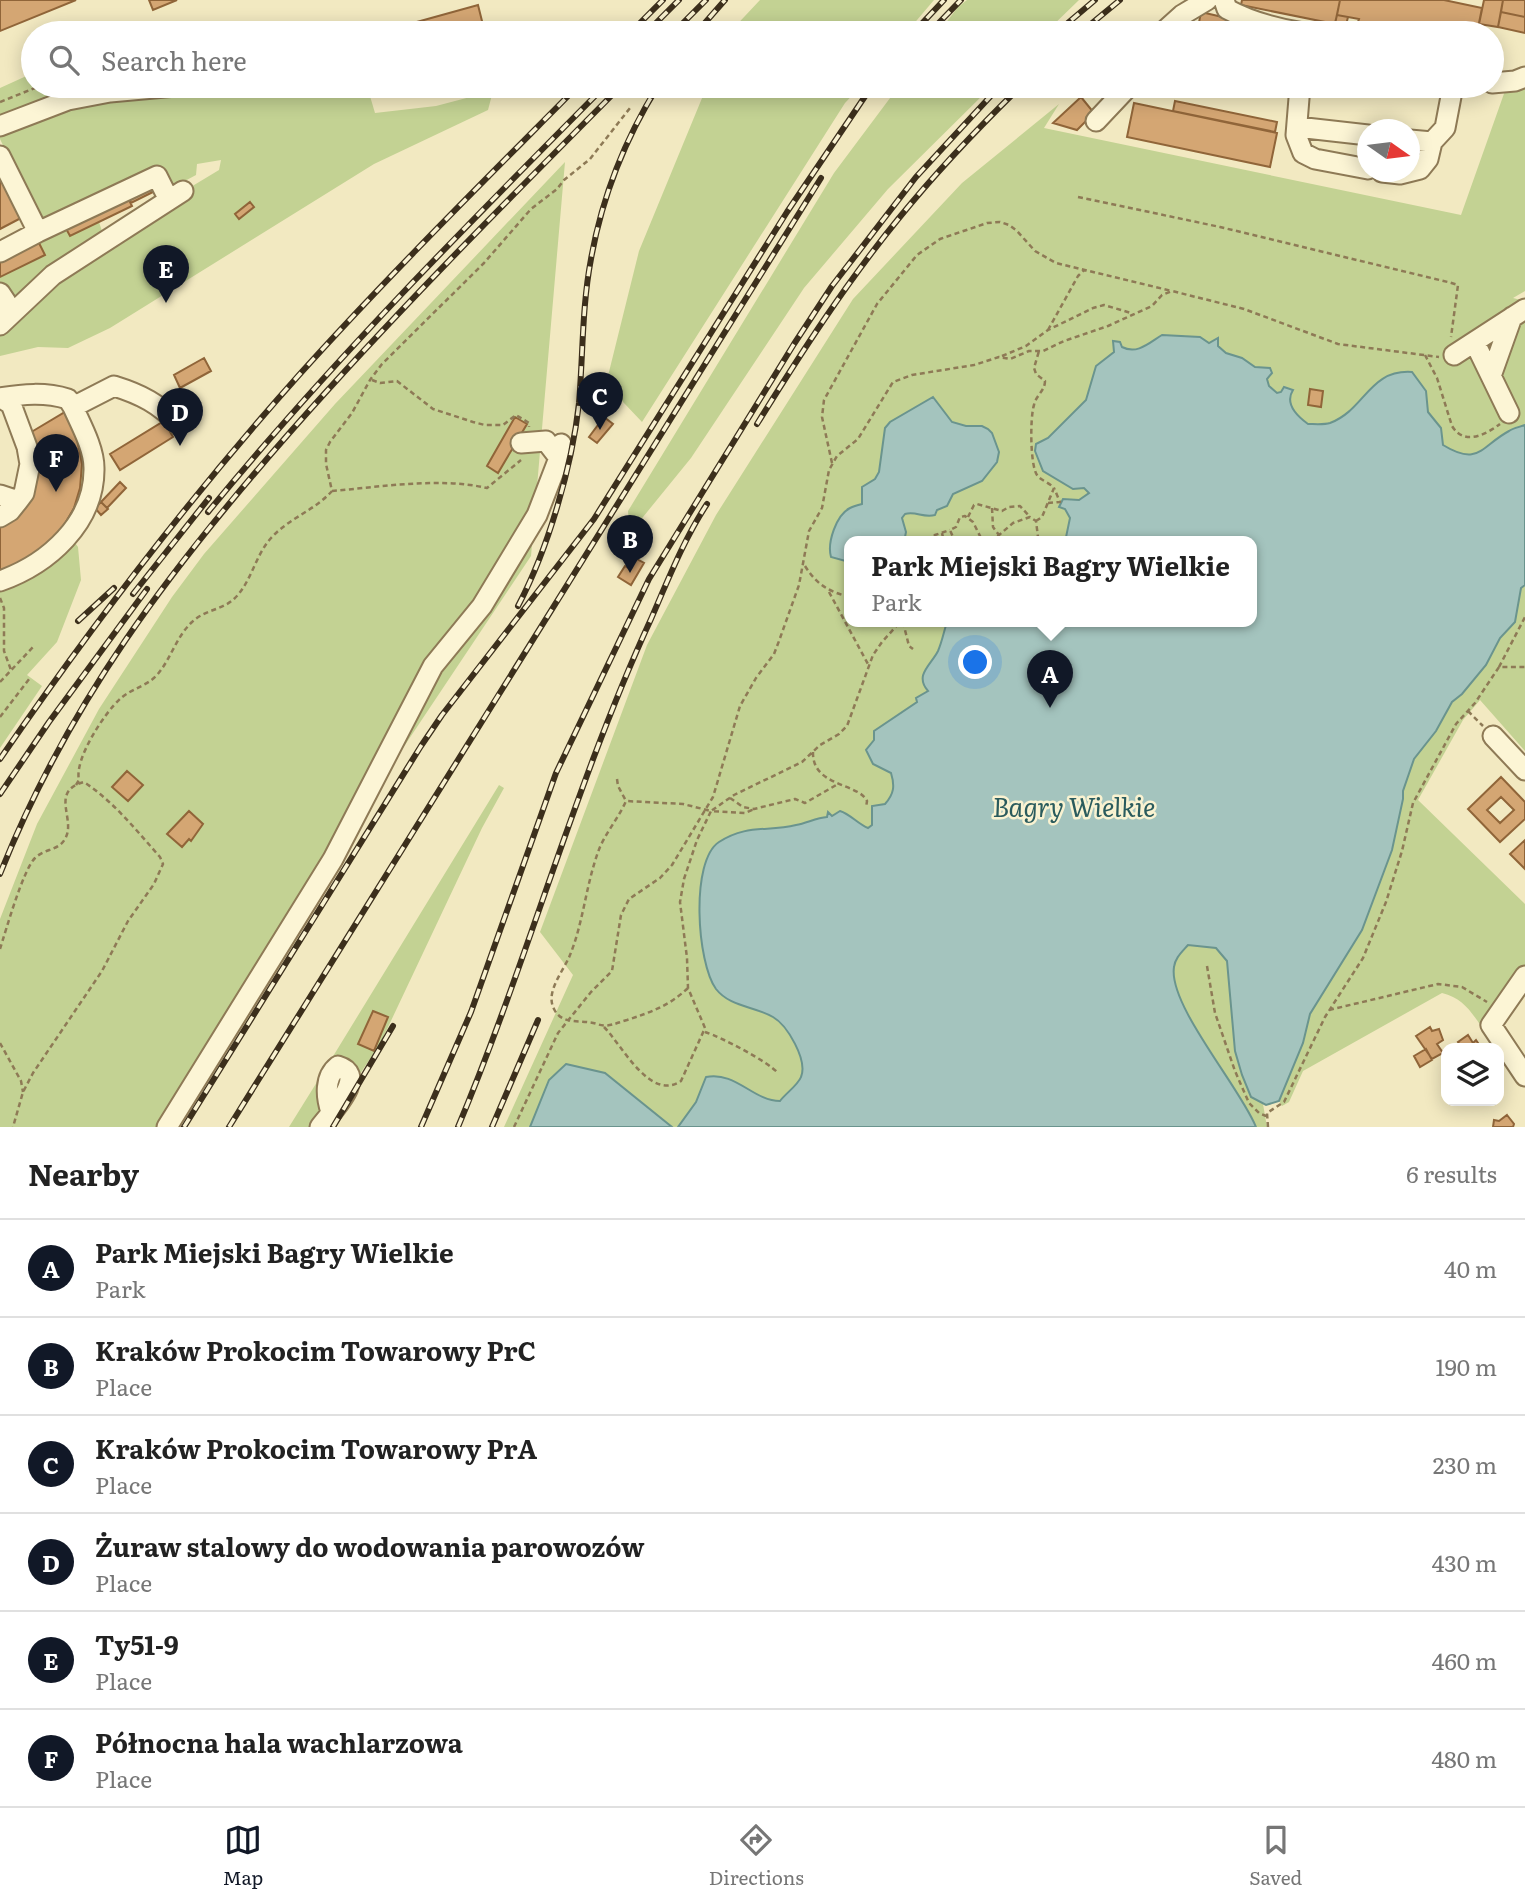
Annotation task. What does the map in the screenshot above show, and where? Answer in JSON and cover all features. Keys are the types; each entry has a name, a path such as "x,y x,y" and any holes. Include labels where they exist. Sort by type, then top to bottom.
{"street":[{"path":"1175,21 1207,0"},
{"path":"1224,0 1227,9 1255,21"},
{"path":"1504,82 1525,77"},
{"path":"0,126 43,108 77,98"},
{"path":"1096,121 1118,98"},
{"path":"1299,98 1296,135 1304,153 1315,159 1357,167"},
{"path":"1420,169 1428,159 1432,142 1445,128 1450,98"},
{"path":"1297,127 1357,134"},
{"path":"1420,141 1432,142"},
{"path":"0,156 38,232"},
{"path":"0,252 157,176 176,195 53,275 5,320"},
{"path":"0,293 6,302 5,320"},
{"path":"1454,355 1519,313"},
{"path":"1491,376 1519,313"},
{"path":"1475,342 1491,376 1504,419"},
{"path":"73,407 114,386 136,393 164,409 178,425"},
{"path":"0,398 27,394 68,398 95,466 93,485 76,528 34,565 0,581"},
{"path":"0,398 11,404 27,447 30,464 24,493 9,498 10,511 0,517"},
{"path":"167,1127 332,859 433,666 482,606 537,515 555,447 521,443"},
{"path":"1493,736 1524,769"},
{"path":"1525,976 1491,1025 1525,1076"}],"path":[{"path":"0,102 21,94"},
{"path":"332,491 326,464 327,450 370,380 405,341 484,263 531,209 590,159 630,108"},
{"path":"832,465 822,417 824,400 877,304 929,244 987,223 1000,222 1017,231 1045,259 1084,271 1244,309 1338,344 1425,355 1454,355 1450,344 1458,285 1078,197"},
{"path":"1048,330 1078,276 1084,271"},
{"path":"999,357 1010,359 1029,351 1039,351 1108,326 1131,313 1152,306 1162,295 1172,291"},
{"path":"604,1027 627,1057 652,1082 668,1086 681,1081 705,1032 688,988 680,902 684,879 709,810 740,706 751,684 774,654 804,565 809,531 822,508 828,475 837,456 858,439 894,382 912,375 974,365 999,357 1026,346 1048,330 1104,305 1131,313"},
{"path":"1039,351 1034,368 1046,385 1033,406 1032,457 1037,475 1054,488 1060,502 1046,503"},
{"path":"1425,355 1437,378 1456,433 1464,437 1482,435 1504,419"},
{"path":"370,380 380,383 397,381 433,409 485,425 503,425 516,415 529,423 530,427 521,443"},
{"path":"0,949 26,872 34,859 48,850 55,849 67,835 67,793 79,780 77,773 81,758 108,711 124,695 146,685 158,673 178,638 193,621 233,600 248,581 261,550 272,536 313,508 332,491 412,485 472,484 487,488 555,447"},
{"path":"1036,521 1042,517 1054,488"},
{"path":"968,517 974,505 1002,511 1020,506 1036,521 1038,536"},
{"path":"992,508 993,527 999,535 1013,523 1030,517"},
{"path":"934,536 956,527 960,517 968,517 980,536"},
{"path":"950,530 953,536"},
{"path":"804,565 814,580 829,592 844,620"},
{"path":"829,592 844,596"},
{"path":"0,598 4,608 4,651 11,670"},
{"path":"1268,1127 1266,1116 1270,1110 1284,1102 1329,1010 1363,958 1402,851 1413,803 1456,724 1499,667 1525,617"},
{"path":"848,627 869,667"},
{"path":"514,1127 558,1033 612,971 621,915 629,899 660,878 672,865 709,810 803,762 820,745 847,726 869,667 882,642 897,627"},
{"path":"903,627 909,646 913,649"},
{"path":"0,682 34,646"},
{"path":"1499,667 1525,667"},
{"path":"0,717 30,678"},
{"path":"1468,711 1493,736"},
{"path":"813,752 818,771 838,784 864,794 867,800 866,808"},
{"path":"617,779 626,801"},
{"path":"13,1127 23,1092 33,1073 102,971 163,864 160,857 112,803 84,782 76,785"},
{"path":"626,801 683,804 709,810 745,813 795,799 805,803 838,784"},
{"path":"729,798 743,807 754,809"},
{"path":"626,801 600,847 571,952 551,993 553,1009 566,1021 583,1021 604,1027 658,1010 688,988"},
{"path":"1207,966 1216,1013 1235,1070 1249,1103 1266,1116"},
{"path":"1329,1010 1438,984 1449,984 1462,988 1501,1012"},
{"path":"705,1032 733,1044 778,1073"},
{"path":"0,1043 21,1080 23,1092"}],"green space":[{"path":"760,0 934,0 916,21 740,21"},
{"path":"967,0 1079,0 1057,21 947,21"},
{"path":"21,78 21,98 371,98 375,113 436,106 466,98 491,98 488,110 374,164 110,328 68,348 38,347 0,356 0,325 141,217 219,170 221,160 197,164 196,175 168,190 159,172 42,226 0,139 0,88"},
{"path":"1525,85 1525,291 1513,298 1525,301 1525,751 1480,700 1463,720 1418,800 1525,904 1525,974 1490,1025 1481,1026 1460,1001 1442,993 1303,1071 1289,1102 1282,1106 1279,1101 1263,1104 1267,1127 504,1127 573,975 540,932 647,645 716,515 853,299 962,183 1059,104 1044,128 1461,215 1506,88"},
{"path":"702,98 850,98 642,422 606,384 639,251"},
{"path":"890,98 980,98 888,189 804,288 691,458 630,533 628,511 834,173"},
{"path":"565,162 531,556 317,877 161,1127 0,1127 0,919 37,824 99,709 172,597 204,554 335,404"},
{"path":"99,222 102,231 17,297 0,290 0,277 45,255 36,237 63,223 70,236"},
{"path":"76,434 90,448 73,540 78,547 81,580 57,642 27,675 42,686 0,748 0,572 49,542 68,522 80,486"},
{"path":"499,785 504,788 482,828 381,1042 358,1077 339,1058 332,1058"},
{"path":"317,1082 324,1112 316,1127 289,1127"}],"water":[{"name":"Bagry Wielkie","path":"1162,335 1200,337 1209,343 1218,338 1218,346 1226,353 1242,358 1255,367 1270,368 1272,373 1267,379 1269,386 1277,393 1284,387 1293,390 1291,405 1308,424 1330,423 1342,417 1376,383 1398,373 1412,372 1426,391 1428,412 1441,428 1443,445 1455,451 1465,454 1479,452 1511,430 1525,425 1525,585 1521,588 1515,622 1500,638 1486,665 1452,702 1436,731 1414,759 1403,791 1392,850 1362,930 1310,1014 1303,1043 1279,1101 1266,1105 1251,1097 1242,1075 1235,1051 1227,961 1216,948 1188,945 1177,958 1174,967 1175,983 1182,1002 1256,1127 678,1127 696,1102 706,1077 726,1078 770,1100 780,1101 799,1080 802,1070 795,1044 779,1021 766,1013 728,999 716,989 709,976 701,936 700,890 710,853 719,842 729,836 800,824 827,817 828,812 832,816 840,811 868,828 872,825 872,806 885,804 892,793 893,782 891,773 873,764 866,750 874,740 874,731 917,702 916,698 928,691 923,675 938,651 945,627 1257,627 1257,536 1066,536 1070,518 1065,509 1059,507 1063,499 1079,500 1089,493 1084,488 1073,489 1043,471 1035,451 1036,444 1048,438 1086,400 1096,366 1114,352 1113,341 1120,342 1122,347 1127,349 1143,347"},
{"path":"933,397 952,422 966,426 982,426 992,433 999,452 997,462 982,481 953,494 947,506 937,510 935,515 905,514 902,518 905,536 844,536 844,561 831,557 830,544 837,523 845,512 862,504 862,487 875,479 879,472 885,428 890,422"},
{"path":"566,1064 605,1073 672,1127 530,1127 549,1080"}],"building":[{"path":"0,0 76,0 21,21 0,31"},
{"path":"149,0 177,0 153,10"},
{"path":"1242,0 1340,0 1336,21 1320,21 1241,5"},
{"path":"1340,0 1444,0 1482,8 1479,21 1358,21 1359,19 1337,15"},
{"path":"1484,0 1503,0 1499,21 1480,21"},
{"path":"1503,0 1525,0 1525,17 1501,12"},
{"path":"478,5 482,21 420,21"},
{"path":"1201,12 1240,21 1199,21"},
{"path":"1501,12 1525,17 1525,33 1504,28 1504,21 1499,21"},
{"path":"1337,15 1348,17 1347,21 1336,21"},
{"path":"1080,98 1094,113 1077,130 1053,123"},
{"path":"1175,101 1277,122 1275,132 1173,111"},
{"path":"1134,103 1277,133 1270,167 1127,137"},
{"path":"0,175 21,218 0,229"},
{"path":"154,180 159,189 131,203 126,194"},
{"path":"125,192 132,206 70,236 63,223"},
{"path":"250,202 254,207 239,219 235,214"},
{"path":"36,237 45,255 0,277 0,255"},
{"path":"204,358 211,371 180,388 174,375"},
{"path":"1310,389 1323,391 1321,407 1308,405"},
{"path":"65,412 76,434 82,464 80,488 74,508 59,534 37,554 0,572 0,527 16,515 28,434"},
{"path":"515,417 527,424 498,473 487,466"},
{"path":"604,417 613,424 597,443 589,437"},
{"path":"164,421 173,437 120,470 110,454"},
{"path":"120,482 126,488 107,508 101,502"},
{"path":"101,502 108,509 101,515 95,508"},
{"path":"635,558 644,563 631,585 618,577 625,566 629,568"},
{"path":"127,771 143,785 128,801 112,787"},
{"path":"1501,777 1525,802 1525,819 1500,842 1468,809","holes":["1501,797 1514,810 1500,823 1487,810"]},
{"path":"189,811 203,824 191,841 189,839 182,847 167,834"},
{"path":"1525,840 1525,869 1510,854"},
{"path":"373,1011 388,1017 374,1051 358,1044"},
{"path":"1430,1027 1432,1031 1439,1029 1443,1040 1437,1044 1441,1054 1432,1059 1416,1036"},
{"path":"1468,1035 1473,1043 1459,1043"},
{"path":"1426,1049 1432,1060 1420,1067 1414,1056"},
{"path":"1507,1115 1514,1124 1513,1127 1493,1127 1494,1120 1499,1121"}],"railway":[{"path":"642,21 663,0"},
{"path":"658,21 679,0"},
{"path":"685,21 706,0"},
{"path":"707,21 725,0"},
{"path":"924,21 944,0"},
{"path":"941,21 961,0"},
{"path":"1070,21 1095,0"},
{"path":"1095,21 1120,0"},
{"path":"0,759 70,659 144,562 259,421 367,301 566,98"},
{"path":"208,512 352,348 593,98"},
{"path":"0,874 27,811 58,751 126,639 164,586 247,482 372,342 609,98"},
{"path":"518,606 549,534 571,454 579,403 588,277 601,213 625,148 651,98"},
{"path":"184,1127 421,746 594,519 787,212 864,98"},
{"path":"421,1127 471,1012 556,773 649,579 832,286 916,177 989,98"},
{"path":"757,424 825,319 879,243 943,167 1009,98"},
{"path":"229,1127 821,178"},
{"path":"133,594 209,498"},
{"path":"458,1127 624,681 677,560 707,504"},
{"path":"78,621 114,588"},
{"path":"0,794 49,722 147,589"},
{"path":"492,1127 538,1020"},
{"path":"333,1127 393,1026"}],"place":[{"name":"Ty51-9","path":"166,303"},
{"name":"Kraków Prokocim Towarowy PrA","path":"600,430"},
{"name":"Żuraw stalowy do wodowania parowozów","path":"180,446"},
{"name":"Północna hala wachlarzowa","path":"56,492"},
{"name":"Kraków Prokocim Towarowy PrC","path":"630,573"},
{"name":"Park Miejski Bagry Wielkie","path":"1050,708"}]}
